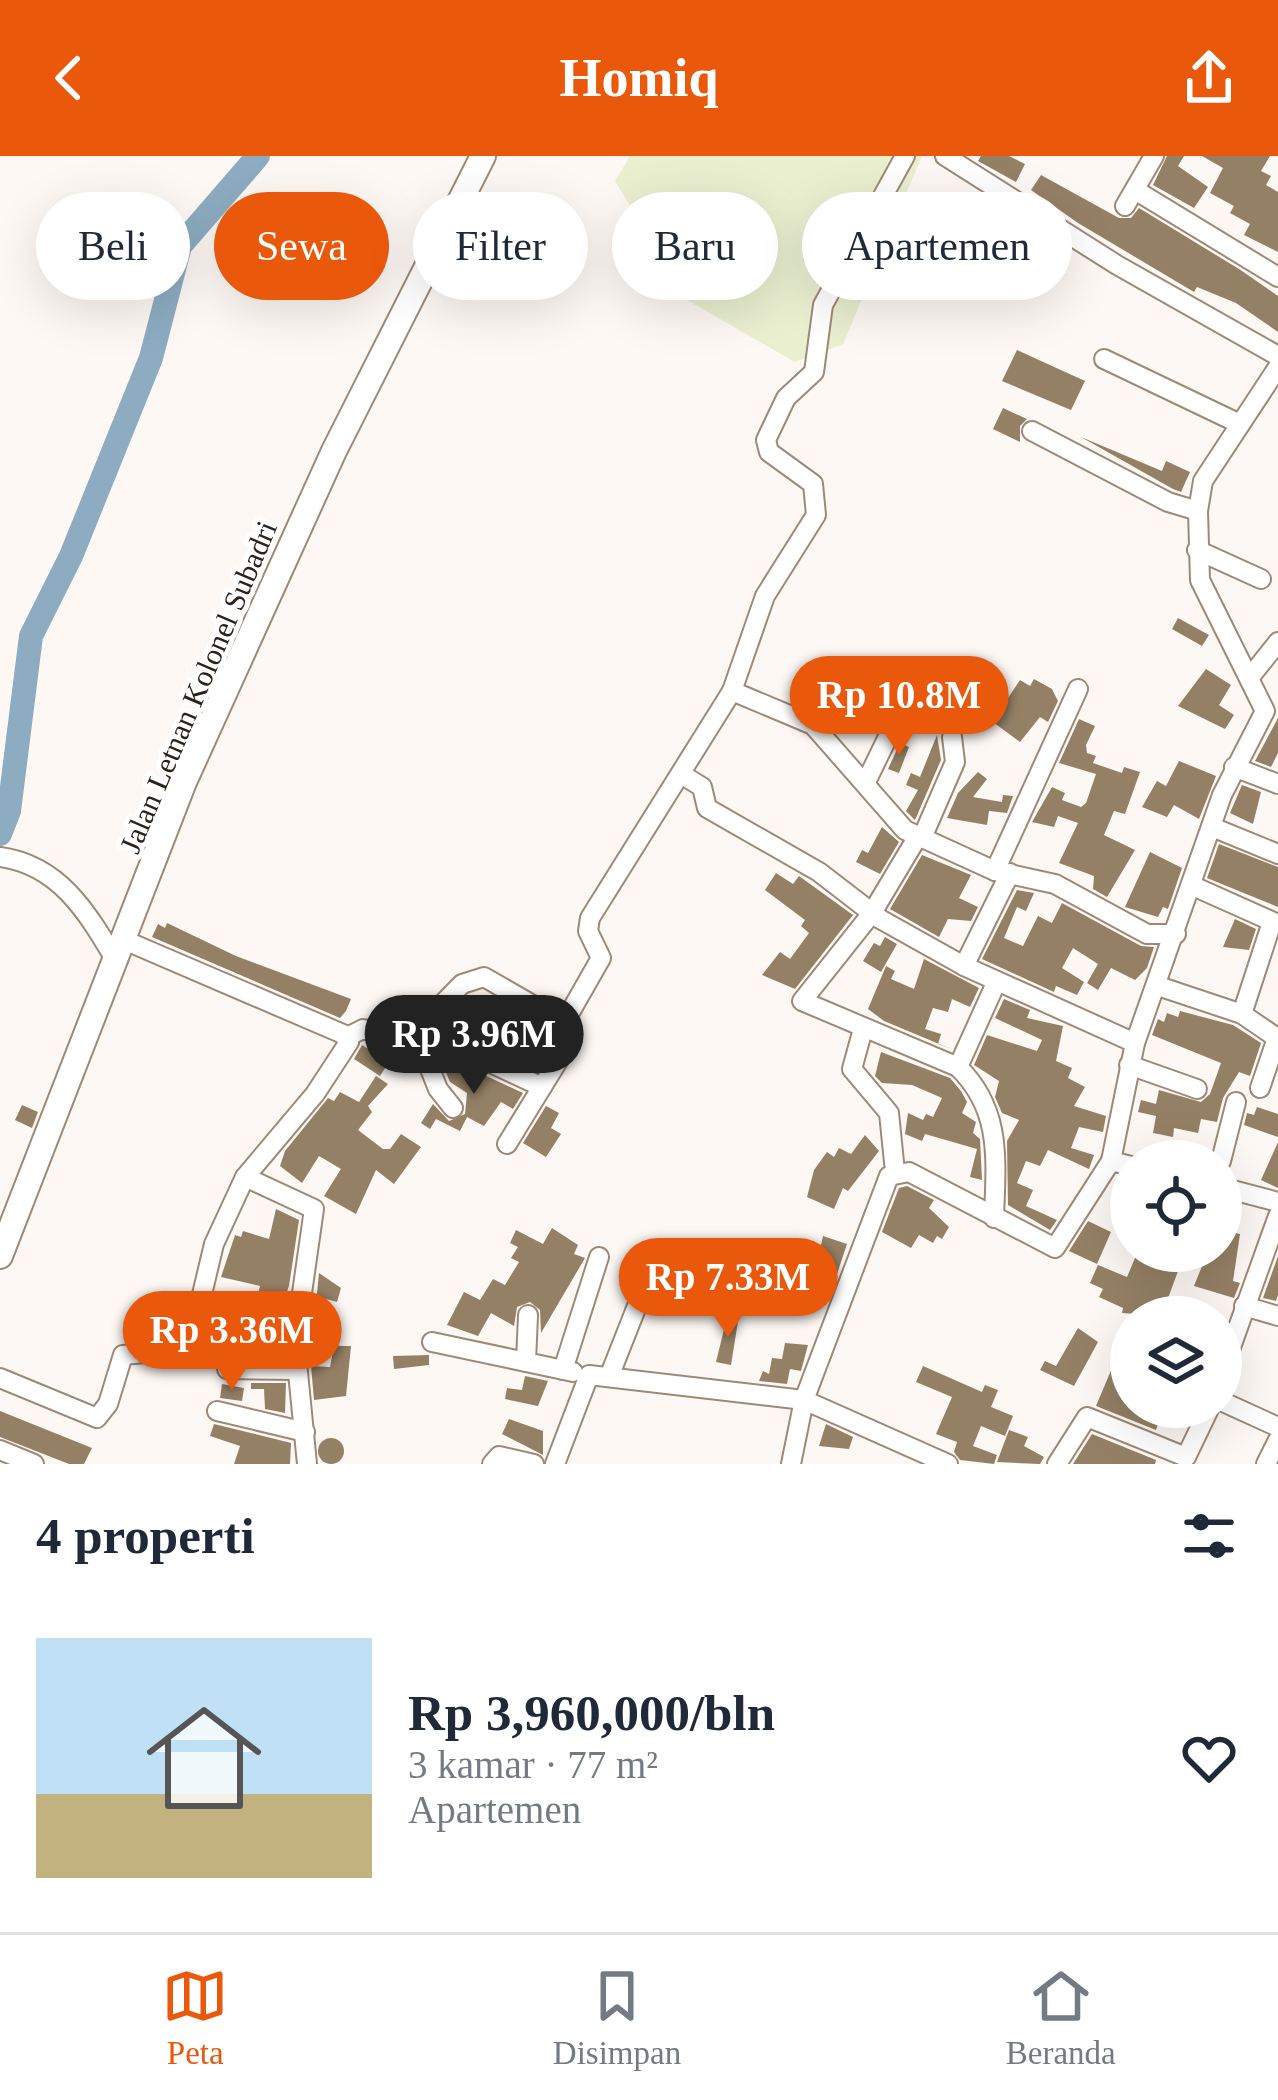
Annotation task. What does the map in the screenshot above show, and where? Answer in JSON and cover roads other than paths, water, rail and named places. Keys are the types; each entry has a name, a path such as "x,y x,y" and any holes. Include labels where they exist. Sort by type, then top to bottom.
{"main road":[{"name":"Jalan Letnan Kolonel Subadri","path":"0,1256 184,782 334,451 483,156"}],"street":[{"path":"506,1144 569,1043 564,1023 601,958 588,931 590,918 732,691 765,596 816,515 813,484 769,452 766,440 786,398 814,372 823,305 905,156"},
{"path":"945,156 1117,265 1278,356"},
{"path":"1154,156 1130,198 1278,277"},
{"path":"1104,358 1240,424"},
{"path":"1115,1140 1135,1043 1234,767 1272,713 1208,602 1197,550 1203,481 1278,367"},
{"path":"1032,431 1168,502 1198,511"},
{"path":"1197,550 1262,579"},
{"path":"1250,677 1278,642"},
{"path":"866,782 916,677"},
{"path":"964,966 1078,688"},
{"path":"732,691 813,725 866,782 895,823 920,837 1002,872 1055,884 1147,934 1176,934"},
{"path":"952,737 955,762 920,837 872,914 802,996 805,1006 958,1067 981,1091 995,1134 994,1218"},
{"path":"1234,767 1278,784"},
{"path":"681,774 702,787 707,808 819,872 872,914 996,983 1135,1043"},
{"path":"1212,827 1278,854"},
{"path":"0,857 25,861 62,884 119,950 346,1036 363,1029 420,1029 542,1087"},
{"path":"1193,886 1275,923 1242,1014"},
{"path":"420,1029 462,984 484,976 564,1023"},
{"path":"958,1067 996,983"},
{"path":"1157,986 1242,1014 1277,1038 1260,1088"},
{"path":"420,1029 439,1089 453,1108"},
{"path":"790,1464 803,1408 884,1187 895,1172 890,1113 852,1069 863,1029"},
{"path":"0,1378 97,1418 108,1404 123,1355 147,1348 180,1354 191,1346 214,1244 245,1177 347,1050 346,1036"},
{"path":"1129,1065 1197,1089"},
{"path":"1226,1140 1236,1102"},
{"path":"895,1172 909,1172 1050,1248 1059,1247 1110,1163"},
{"path":"245,1177 314,1209 297,1306 295,1370 308,1464"},
{"path":"1242,1193 1278,1202"},
{"path":"1242,1311 1278,1216"},
{"path":"563,1370 599,1257"},
{"path":"555,1464 652,1268"},
{"path":"1244,1306 1278,1316"},
{"path":"525,1358 528,1315"},
{"path":"455,1336 563,1370 803,1408 948,1464"},
{"path":"432,1342 525,1358"},
{"path":"226,1369 295,1370"},
{"path":"1242,1410 1278,1426"},
{"path":"217,1411 305,1432"},
{"path":"1057,1464 1088,1417 1185,1461 1200,1428"},
{"path":"1267,1464 1278,1440"},
{"path":"0,1450 34,1464"},
{"path":"492,1464 499,1456 534,1464"}],"waterway":[{"path":"0,834 9,811 31,636 71,556 151,358 180,246 258,156"}]}
